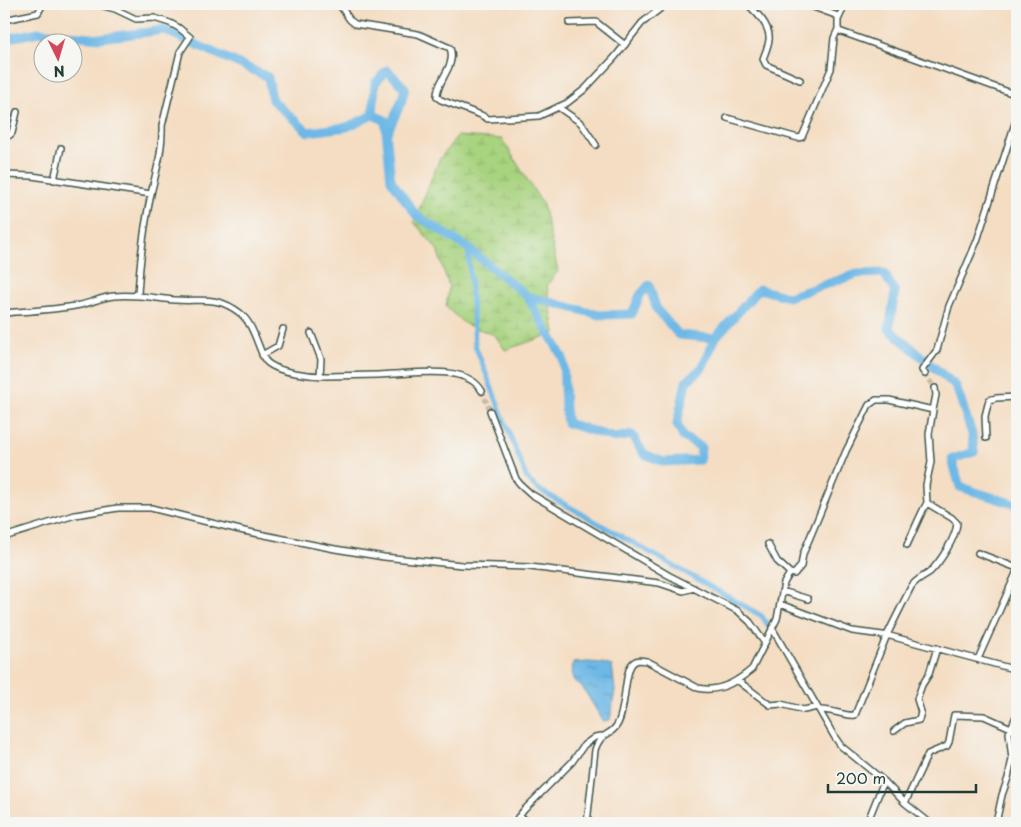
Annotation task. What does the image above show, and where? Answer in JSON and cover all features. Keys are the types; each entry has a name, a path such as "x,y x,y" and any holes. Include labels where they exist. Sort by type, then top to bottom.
{"street":[{"path":"4,20 38,13 43,4"},
{"path":"96,4 115,9 136,19 154,18 170,23 189,35 189,39 182,47 162,126 159,162 151,194 140,261 138,293 134,295"},
{"path":"340,4 350,20 355,24 418,34 450,48 452,54 447,72 436,93 437,97 481,115 488,120 539,116 567,103 585,89 616,57 642,23 666,4"},
{"path":"747,4 758,14 769,34 763,59 764,62 769,67 800,80"},
{"path":"805,4 837,15 839,18"},
{"path":"727,118 798,138 802,137 831,70 834,38 845,4"},
{"path":"569,23 596,22 625,45"},
{"path":"838,29 1017,95"},
{"path":"558,107 581,123 596,145"},
{"path":"4,138 12,133 17,112"},
{"path":"925,374 922,370 933,356 950,306 977,241 1006,146 1017,117"},
{"path":"54,180 61,148"},
{"path":"4,175 32,176 151,194"},
{"path":"4,313 81,305 111,296 134,295 175,300 209,299 221,302 241,313 247,320 267,363 276,368 320,376 440,372 471,380 482,391"},
{"path":"262,355 278,346 283,329"},
{"path":"311,332 321,359 322,368 320,376"},
{"path":"737,680 770,705 781,704 800,709 815,708 850,716 855,715 887,636 914,583 933,568 948,547 956,529 957,523 955,520 928,503 926,496 926,480 931,462 929,434 936,395 935,388"},
{"path":"986,438 985,416 989,400 1017,397"},
{"path":"768,544 777,561 790,573 794,574 801,566 803,554 846,451 869,405 876,400 889,400 933,410"},
{"path":"490,411 516,479 531,494 744,616 765,641"},
{"path":"907,545 919,521 924,505 928,503"},
{"path":"4,537 75,515 118,508 151,508 244,531 384,557 462,566 530,567 652,582 683,591 694,588"},
{"path":"978,553 1017,569 978,660"},
{"path":"514,823 550,782 572,762 584,745 595,737 610,732 617,725 631,666 637,660 647,661 698,688 706,690 719,689 737,680 752,669 777,619 784,583 790,573"},
{"path":"782,592 808,599"},
{"path":"780,604 852,631 887,636 1017,670"},
{"path":"770,630 815,708 841,746 882,784 930,823"},
{"path":"894,731 905,723 919,720 920,712 917,698 929,674 937,648"},
{"path":"996,823 1012,759 1008,737 1017,714"},
{"path":"905,803 928,754 944,749 949,742 954,715 984,716 1011,728"},
{"path":"587,823 594,750 602,736"},
{"path":"867,823 882,784"},
{"path":"518,817 532,823"}],"green space":[{"path":"457,136 502,139 543,205 558,271 547,285 555,333 505,350 495,335 465,324 446,307 449,287 437,249 414,222 439,160"}],"water":[{"path":"588,662 612,666 615,690 610,720 603,721 583,688 574,681 572,676 573,663"}],"waterway":[{"path":"4,39 39,32 100,38 164,30 268,77 272,100 308,132 347,127 373,115 385,120 391,180 416,215 468,248 527,296 599,315 632,314 640,295 649,285 657,310 679,335 710,338 716,337 759,289 788,297 857,274 884,273 895,292 889,329 956,386 972,434 974,452 952,459 960,487 1017,505"},
{"path":"373,115 375,83 387,70 405,88 401,103 387,133"},
{"path":"468,248 475,345 527,479 538,489 762,616 773,634"},
{"path":"527,296 563,358 567,423 615,438 632,435 644,454 664,462 700,460 701,447 683,437 677,424 686,382 702,368 716,337"}],"tunnel":[{"path":"925,374 935,388"},
{"path":"482,391 490,411"}]}
